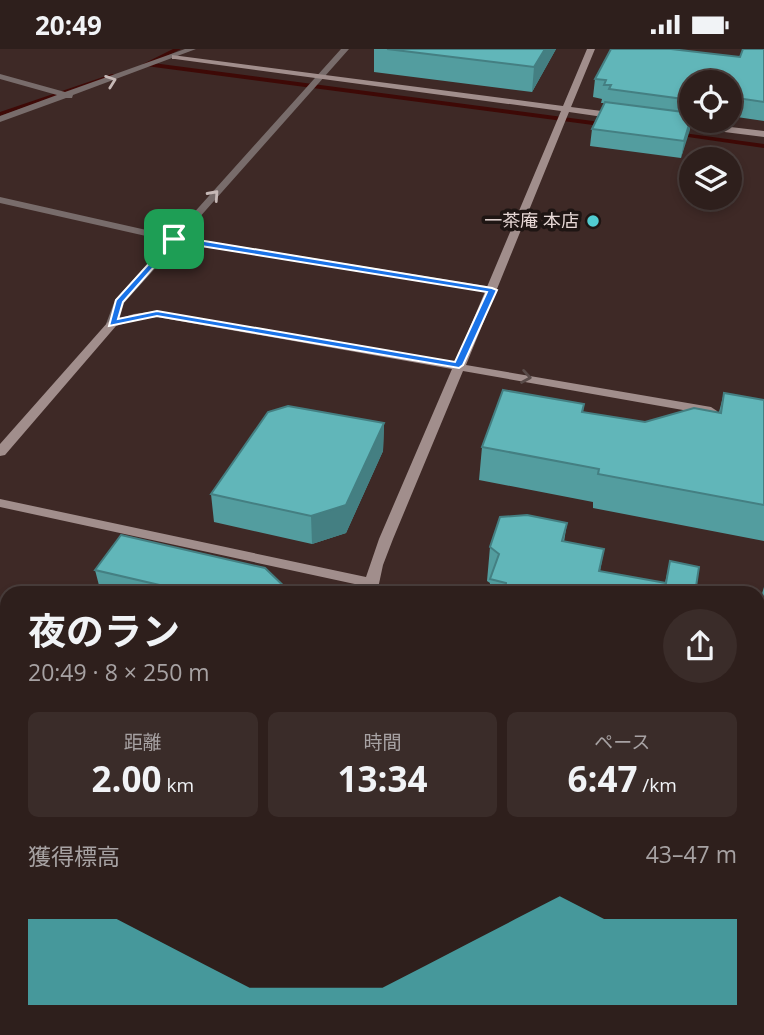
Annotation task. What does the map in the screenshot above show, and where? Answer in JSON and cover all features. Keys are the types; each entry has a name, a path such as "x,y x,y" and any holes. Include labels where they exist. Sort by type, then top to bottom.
{"street":[{"path":"0,119 192,49"},
{"path":"0,452 112,324 119,302 345,49"},
{"path":"372,586 386,539 591,49"},
{"path":"174,57 633,118"},
{"path":"0,76 69,96"},
{"path":"659,121 764,134"},
{"path":"0,200 174,239 492,290"},
{"path":"112,324 157,314 459,365 724,414"},
{"path":"0,503 362,586"}],"building":[{"path":"387,49 545,49 534,67"},
{"path":"611,49 671,49 740,57 743,49 764,49 764,102 742,99 742,70 679,70 679,98 609,89 611,85 604,85 606,80 595,79"},
{"path":"605,102 679,111 679,133 686,133 684,141 592,129"},
{"path":"503,390 584,404 582,412 645,422 694,408 721,413 724,393 764,400 764,505 598,474 599,469 482,447"},
{"path":"288,406 384,423 346,505 311,516 211,494 268,412"},
{"path":"527,515 567,523 562,541 604,549 599,571 666,583 670,561 699,567 696,586 506,586 506,583 490,579 499,554 490,547 500,517"},
{"path":"121,535 265,568 284,586 164,586 95,570"}],"waterway":[{"path":"149,63 178,49"},
{"path":"146,64 608,125"},
{"path":"0,114 114,75"},
{"path":"676,134 764,146"}],"place":[{"name":"一茶庵 本店","path":"593,221"}],"route":[{"path":"174,239 492,290 459,365 157,314 112,324 119,302 174,239"}]}
